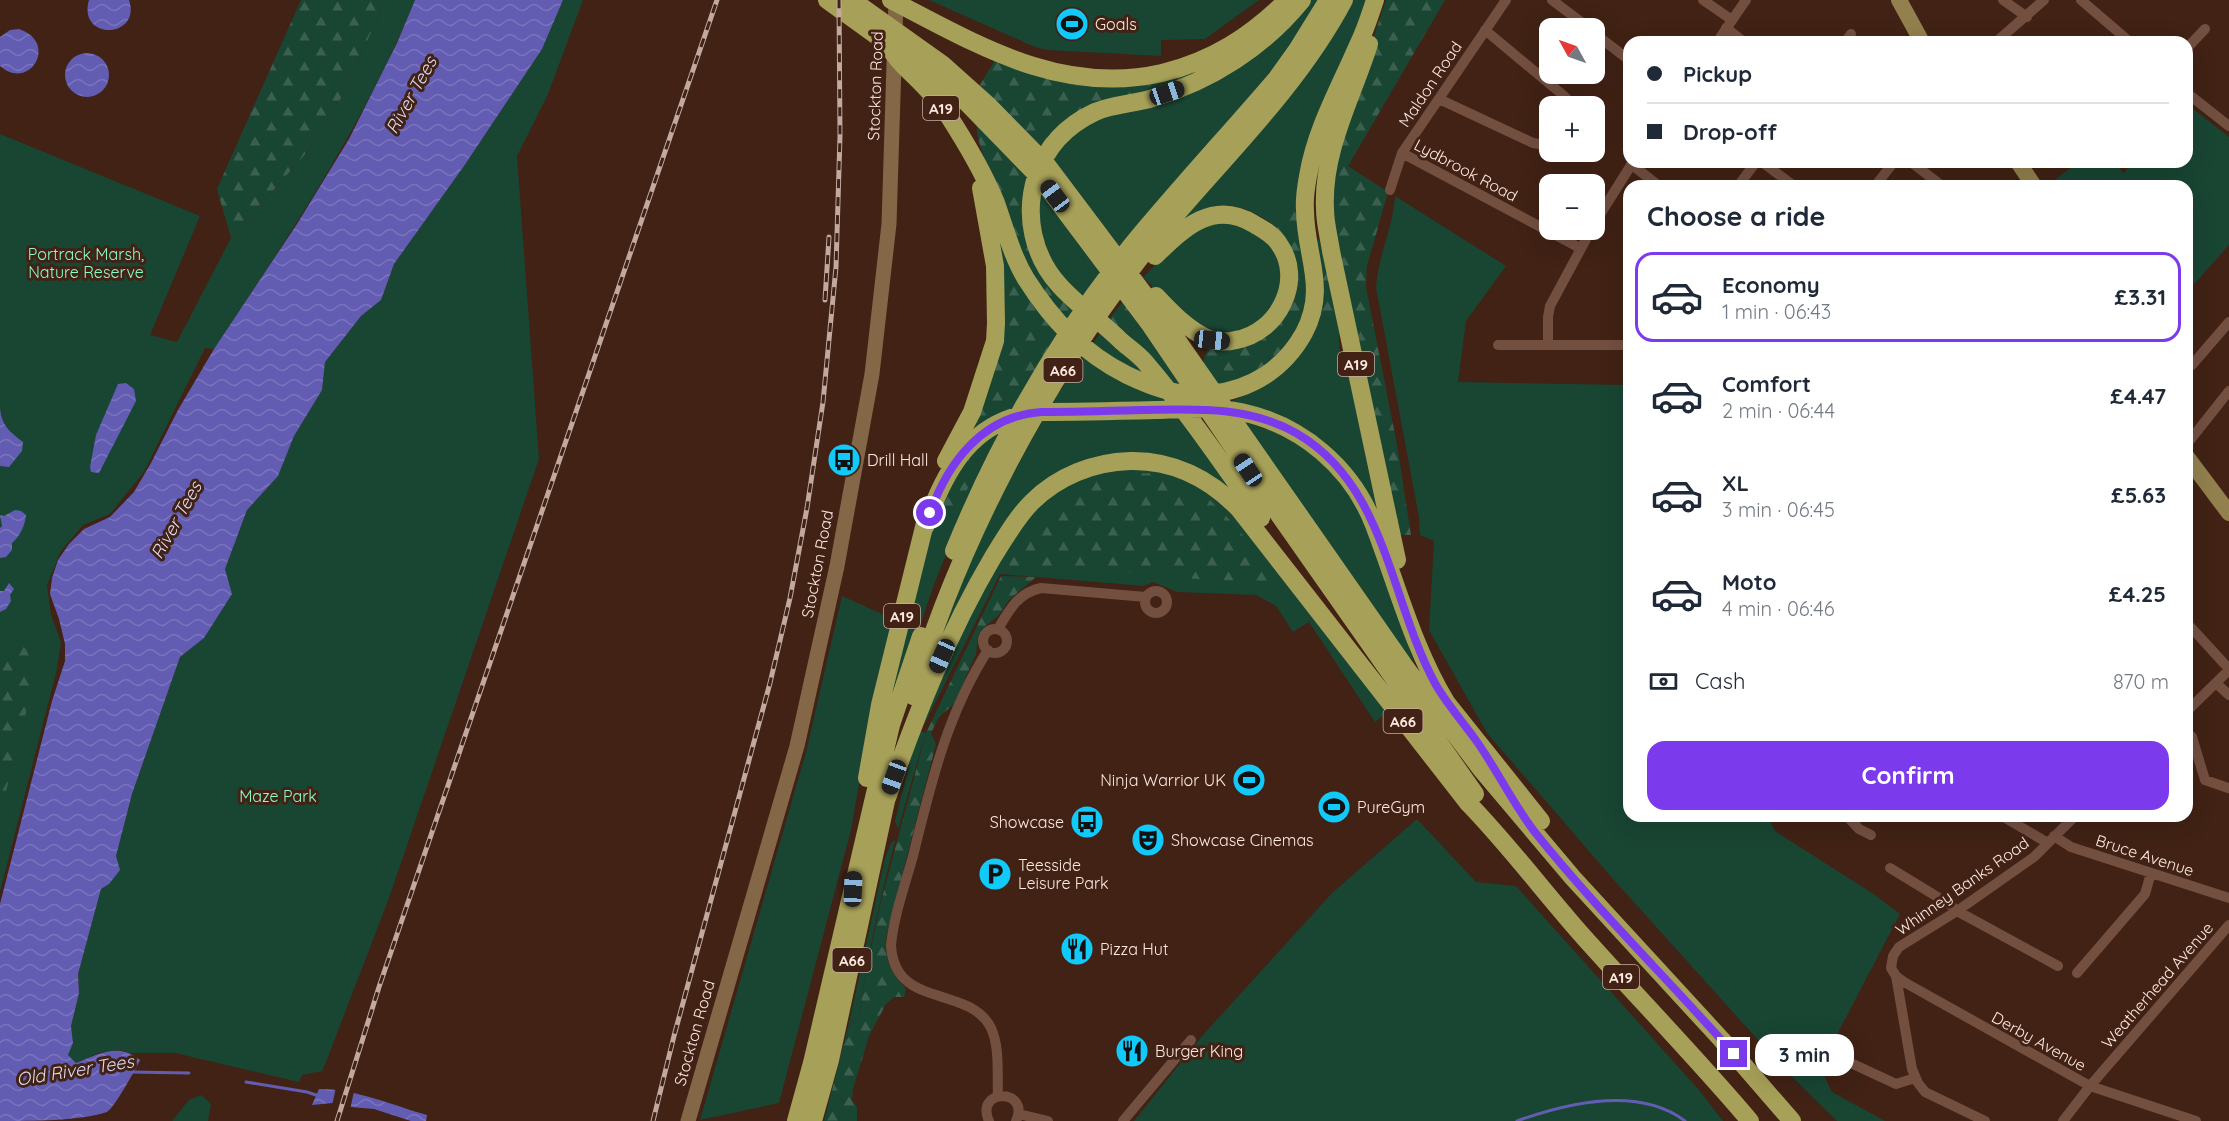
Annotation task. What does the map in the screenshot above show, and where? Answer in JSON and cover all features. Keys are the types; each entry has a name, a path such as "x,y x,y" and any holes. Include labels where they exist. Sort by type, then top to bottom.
{"highway":[{"name":"A19","path":"827,0 888,44 910,55 967,103 1041,178 1154,311 1403,664 1481,769 1573,878 1721,1039 1792,1121"},
{"name":"A19","path":"852,0 942,64 989,106 1046,164 1100,235"},
{"path":"893,0 970,41 1037,68 1071,76 1104,80 1137,79 1200,62 1252,31 1287,0"},
{"name":"A66","path":"1302,0 1269,35 1214,74 1151,99 1098,111 1071,126 1049,148 1040,166 1033,186 1032,227 1036,248 1060,286 1143,361 1202,435 1306,582 1340,637"},
{"name":"A66","path":"796,1121 812,1064 891,725 905,678 966,522 1000,450 1056,354 1105,282 1163,208 1277,78 1298,50 1328,0"},
{"name":"A66","path":"813,1121 840,1017 887,798 916,686 970,543 1048,393 1113,295 1175,216 1288,86 1324,35 1344,0"},
{"name":"A19","path":"888,44 896,59 923,85 954,125 984,175 1026,278 1057,321 1093,356 1138,380 1162,390 1183,395 1227,392 1248,386 1267,375 1282,362 1295,348 1310,318 1316,282 1305,210 1307,179 1314,145 1359,45 1375,0"},
{"name":"A19","path":"1382,0 1360,74 1336,134 1328,167 1325,210 1330,251 1396,560 1404,609"},
{"name":"A19","path":"853,889 855,845 880,705 925,527 945,476 961,454 971,432 995,341 995,266 982,191 974,167 976,164"},
{"name":"A66","path":"1100,235 1154,311 1188,325 1212,340 1228,342 1245,339 1260,332 1282,307 1287,291 1286,257 1279,243 1266,231 1238,216 1221,214 1204,218 1189,226 1113,295"},
{"name":"A19","path":"1154,311 1273,507 1481,802 1494,830 1583,936 1750,1121"},
{"name":"A19","path":"971,432 1031,413 1197,409 1241,412 1269,420 1295,432 1329,457 1359,495 1375,526 1409,627 1446,702 1588,880 1621,930"},
{"name":"A66","path":"887,798 916,715 963,612 1005,538 1023,512 1045,491 1066,477 1089,468 1121,461 1154,462 1186,471 1215,487 1239,509 1340,637 1388,703 1468,803 1494,830"},
{"name":"A19","path":"1476,739 1532,828"}],"main road":[{"name":"Stockton Road","path":"688,1121 797,746 837,566 872,374 889,224 893,0"},
{"path":"1899,0 1919,36"},
{"path":"2193,465 2229,513"}],"street":[{"name":"Maldon Road","path":"1390,190 1401,153 1506,0"},
{"path":"1552,0 1576,18"},
{"path":"1702,0 1739,36"},
{"path":"1721,36 1746,0"},
{"path":"2003,0 2027,17"},
{"path":"2003,36 2044,0"},
{"path":"2081,0 2123,36"},
{"path":"2193,42 2205,29"},
{"path":"1485,30 1565,96"},
{"path":"1605,41 1623,55"},
{"path":"2193,98 2229,126"},
{"path":"1439,99 1539,144"},
{"name":"Lydbrook Road","path":"1401,153 1580,248"},
{"path":"1605,206 1629,168"},
{"path":"1638,168 1652,180"},
{"path":"1770,168 1786,180"},
{"path":"1880,180 1889,168"},
{"path":"1919,168 1934,180"},
{"path":"1548,345 1550,306 1585,240"},
{"path":"2193,364 2229,322"},
{"path":"1498,345 1623,345"},
{"path":"2193,436 2229,391"},
{"path":"998,629 1015,602 1024,594 1041,588 1146,597"},
{"path":"998,629 1006,637 1005,647 999,652 988,650 984,643 985,635 990,630 998,629"},
{"path":"2193,630 2229,670 2193,705"},
{"path":"988,650 970,680 939,753 891,945 897,968 910,984 921,991 968,1006 980,1013 989,1024 995,1043 998,1096"},
{"path":"2216,683 2229,695"},
{"path":"2193,740 2205,780 2228,788"},
{"path":"1853,822 1871,836"},
{"name":"Bruce Avenue","path":"2015,822 2051,839 2229,898"},
{"name":"Whinney Banks Road","path":"1896,976 1891,969 1893,957 1899,947 1957,911 2034,857 2067,822"},
{"path":"1890,868 1957,911 2058,966"},
{"path":"2078,974 2145,894 2151,873"},
{"name":"Weatherhead Avenue","path":"2063,1121 2090,1086 2229,925"},
{"path":"1896,976 1896,986 1915,1077 1925,1092 1985,1121"},
{"name":"Derby Avenue","path":"1896,976 2090,1086 2196,1121"},
{"path":"1123,1121 1191,1040"},
{"path":"1853,1064 1896,1084 1915,1077"},
{"path":"989,1121 986,1110 988,1104 998,1096 1011,1098 1018,1107 1018,1117 1048,1121"}],"green space":[{"path":"301,0 386,0 340,100 308,151 231,238 217,189"},
{"name":"Portrack Marsh, Nature Reserve","path":"386,0 415,0 373,91 324,179 214,349 205,348 144,472 110,514 83,525 61,551 47,585 51,615 61,642 57,669 0,892 0,134 200,216 150,335 177,342 231,238 308,151 340,100"},
{"name":"Maze Park","path":"563,0 583,0 548,94 517,156 539,459 389,898 322,1071 302,1075 299,1082 175,1053 131,1053 119,1050 98,1053 76,1063 68,1055 73,1043 71,1026 79,993 78,974 101,889 109,884 132,794 180,657 204,638 232,594 225,569 247,510 278,476 294,436 322,390 325,362 361,316 381,300 394,264 464,166 542,49"},
{"name":"Goals","path":"929,0 1259,0 1205,39 1161,40 1161,56 1047,50 1035,47"},
{"path":"1305,0 1322,0 1289,50 1121,248 1049,157 1090,119 1159,100"},
{"path":"1349,0 1369,0 1297,203 1272,224 1245,209 1221,206 1198,214 1173,231"},
{"path":"1386,0 1445,0 1348,166 1388,192 1367,266 1366,287 1397,445 1411,535 1398,535 1328,208 1346,118"},
{"path":"995,60 1036,74 1188,71 1191,77 1161,89 1040,149 978,88"},
{"path":"2193,109 2229,137 2229,245 2193,285 2193,180 2055,180 2070,168 2119,168 2124,173 2128,168 2193,168"},
{"path":"977,122 1027,175 1023,201 1075,309 1066,322 1032,278 985,165 977,133"},
{"path":"1038,186 1104,272 1084,299 1054,268 1035,221"},
{"path":"1395,196 1506,266 1466,321 1458,382 1623,385 1623,822 1771,822 1775,831 1875,895 1900,914 1820,1067 1832,1092 1885,1121 1837,1121 1786,1071 1613,879 1487,733 1429,630 1434,541 1420,535 1419,517 1376,288"},
{"path":"1297,203 1306,290 1304,309 1297,329 1283,350 1253,376 1220,387 1203,363 1209,344 1276,325 1287,242 1272,224"},
{"path":"991,214 1018,278 1000,298"},
{"path":"1227,220 1272,241 1284,282 1268,316 1239,334 1212,333 1162,296 1143,277 1186,236 1205,224"},
{"path":"1320,239 1339,321 1316,317 1312,241"},
{"path":"1018,278 1060,334 1012,413 971,435 1000,298"},
{"path":"1124,300 1140,323 1125,336 1107,322"},
{"path":"1316,317 1339,321 1340,352 1351,375 1390,552 1354,478 1238,409 1232,401 1246,395"},
{"path":"1140,323 1185,387 1167,382 1125,336"},
{"path":"1100,333 1120,348 1147,376 1091,346"},
{"path":"1083,357 1171,400 1174,405 1050,406"},
{"path":"1044,417 1181,417 1247,508 1171,460 1048,484 929,666 981,533"},
{"path":"1244,422 1294,438 1335,469 1377,544 1416,669"},
{"path":"1006,426 966,506 935,582 892,706 888,705 936,508 971,449"},
{"path":"971,449 979,461 956,516 936,508"},
{"path":"1139,466 1180,473 1228,504 1325,625 1387,713 1375,722 1309,622 1293,632 1276,606 1256,595 1177,592 1153,582 1143,586 1000,574 924,725 919,724 984,585 1029,517 1054,492 1080,477"},
{"path":"1153,473 1210,500 1284,583 1179,578 1158,571 1136,573 1006,567 1034,525 1064,496 1081,486 1101,479"},
{"path":"1001,576 1036,577 1009,600 999,615 981,630 976,654 954,704 939,717 931,733 936,744 886,937 886,953 892,971 906,989 904,997 894,997 886,1004 869,1036 853,1089 852,1100 857,1107 857,1121 824,1121 848,1027 859,1017 880,905 926,733"},
{"path":"842,596 882,614 896,612 865,750 851,830 779,1103 700,1120 806,752"},
{"path":"21,646 29,649 28,664 35,677 0,815 0,671"},
{"path":"918,730 926,733 897,834 895,821"},
{"path":"1417,819 1476,882 1516,886 1699,1090 1723,1121 1134,1121 1202,1036 1332,893"},
{"path":"896,839 871,945 859,1017 848,1027 885,858 891,843"},
{"path":"201,1095 211,1104 208,1121 172,1121 189,1100"}],"water":[{"path":"89,0 129,0 131,13 127,22 119,28 109,30 100,28 92,23 88,13"},
{"name":"River Tees","path":"415,0 563,0 542,49 464,166 394,264 381,300 361,316 325,362 322,390 294,436 278,476 247,510 225,569 232,594 204,638 180,657 132,794 116,856 120,870 109,884 101,889 78,974 79,993 71,1026 73,1043 68,1055 76,1063 108,1051 124,1052 140,1060 138,1065 107,1112 69,1119 0,1121 0,904 52,701 65,661 65,644 50,594 58,560 69,544 84,529 110,517 134,492 214,349 297,224 349,139 397,43"},
{"path":"19,29 31,35 37,44 38,53 36,62 30,69 21,73 11,72 0,66 0,37 10,30"},
{"path":"87,53 102,60 109,75 102,90 87,97 72,90 65,75 72,60"},
{"path":"126,383 134,389 136,401 99,473 91,472 96,435 118,384"},
{"path":"0,409 7,428 23,442 22,451 9,467 0,466"},
{"path":"15,510 26,515 25,523 20,534 12,543 12,550 6,557 0,558 0,528 2,526 0,515 4,516"},
{"path":"9,583 14,589 10,595 11,601 6,609 0,612 0,591 4,591"},
{"path":"319,1089 346,1091 374,1098 427,1115 426,1121 411,1121 374,1109 333,1103 312,1105"}],"pier":[{"path":"336,1087 354,1091 350,1110 332,1106"}],"waterway":[{"name":"Old River Tees","path":"131,1072 189,1073"},
{"name":"Old River Tees","path":"246,1082 319,1096"},
{"name":"Old River Tees","path":"1517,1121 1558,1108 1602,1101 1646,1104 1667,1110 1685,1121"}],"railway":[{"path":"337,1121 379,987 717,0"},
{"path":"653,1121 770,683 790,598 807,508 823,402 836,267 840,136 839,0"},
{"path":"825,300 829,237"}],"place":[{"name":"Goals","path":"1072,24"},
{"name":"Drill Hall","path":"844,460"},
{"name":"Ninja Warrior UK","path":"1249,780"},
{"name":"PureGym","path":"1334,807"},
{"name":"Showcase","path":"1087,822"},
{"name":"Showcase Cinemas","path":"1148,840"},
{"name":"Teesside Leisure Park","path":"995,874"},
{"name":"Pizza Hut","path":"1077,949"},
{"name":"Burger King","path":"1132,1051"}],"route":[{"path":"930,513 939,487 961,454 979,436 1020,415 1041,412 1226,410 1269,420 1307,440 1329,457 1363,501 1375,526 1409,627 1425,664 1446,702 1476,739 1532,828 1573,878 1734,1054"}]}
